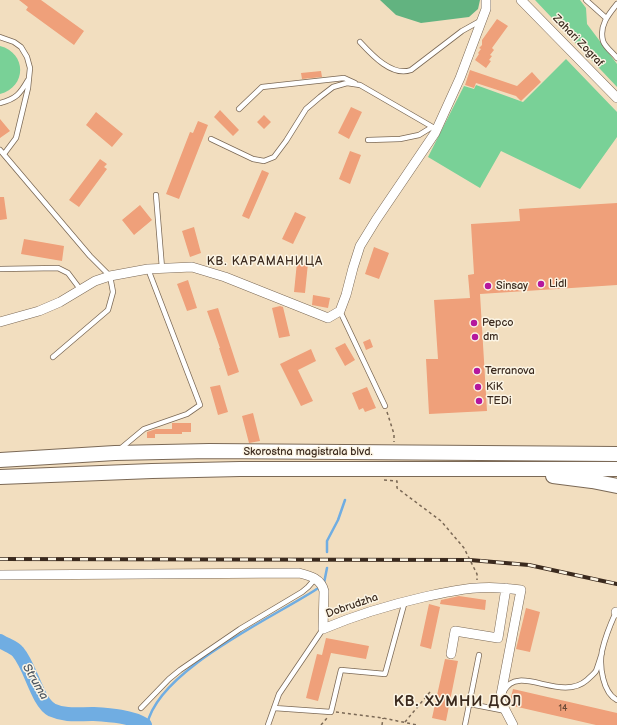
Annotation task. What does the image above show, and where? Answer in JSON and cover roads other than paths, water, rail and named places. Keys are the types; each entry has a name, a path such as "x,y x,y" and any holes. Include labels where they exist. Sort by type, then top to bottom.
{"highway":[{"path":"566,454 617,444"},
{"name":"Skorostna magistrala blvd.","path":"0,460 115,453 218,451 617,454"},
{"name":"Skorostna magistrala blvd.","path":"0,477 196,470 493,468 617,469"},
{"path":"493,468 592,481 617,486"}],"street":[{"path":"0,322 39,311 60,302 94,281 110,276 148,269 192,267 226,277 328,318 340,311 360,246 434,128 460,78 486,4 492,0"},
{"name":"Zahari Zograf","path":"521,0 617,98"},
{"path":"0,574 300,574 320,583"},
{"name":"Dobrudzha","path":"320,583 324,591 323,629 353,617 405,601 462,588 478,587 521,590 500,700"},
{"path":"451,654 455,631 498,638 506,588"},
{"path":"500,700 513,725"}],"lane":[{"path":"586,0 606,18"},
{"path":"617,4 606,18 602,28 604,41 617,58"},
{"path":"360,42 376,59 398,72 405,72 411,70 466,28 481,21"},
{"path":"0,31 2,37 18,44 27,56 30,68 28,88 16,138 4,154"},
{"path":"239,109 262,87 344,78 360,85 434,128"},
{"path":"0,103 10,100 20,94 28,80"},
{"path":"211,139 253,159 264,161 274,157 306,109 320,97 333,87 347,83 360,85"},
{"path":"368,140 400,139 420,135 434,128"},
{"path":"0,150 90,256 110,276 113,292 108,310 53,358"},
{"path":"156,195 162,268"},
{"path":"0,269 58,268 68,272 80,289"},
{"path":"115,453 144,429 187,414 200,405 148,269"},
{"path":"340,311 385,406"},
{"path":"141,708 168,679 180,670 240,629 308,587 320,583"},
{"path":"274,708 331,712 341,670 385,674 405,601"},
{"path":"500,700 506,688 514,681 526,680 563,688 574,687 584,682 595,672 607,633 616,612"},
{"path":"268,725 279,694 323,629"},
{"path":"602,653 603,680 607,691 617,700"},
{"path":"465,725 479,655"},
{"path":"470,704 506,711"}],"waterway":[{"path":"327,552 327,541 338,520 345,500"},
{"path":"324,583 327,568"},
{"path":"147,725 156,704 172,684 195,665 248,629 320,587"},
{"name":"Struma","path":"0,641 12,647 23,658 42,700 52,710 67,714 120,716 145,725"}],"railway":[{"path":"0,559 470,560 529,565 617,584"}],"place":[{"name":"Lidl","path":"541,284"},
{"name":"Sinsay","path":"488,286"},
{"name":"Pepco","path":"474,323"},
{"name":"dm","path":"475,337"},
{"name":"Terranova","path":"477,371"},
{"name":"KiK","path":"478,387"},
{"name":"TEDi","path":"479,401"}],"district":[{"name":"КВ. КАРАМАНИЦА","path":"265,262"},
{"name":"КВ. ХУМНИ ДОЛ","path":"458,702"}]}
